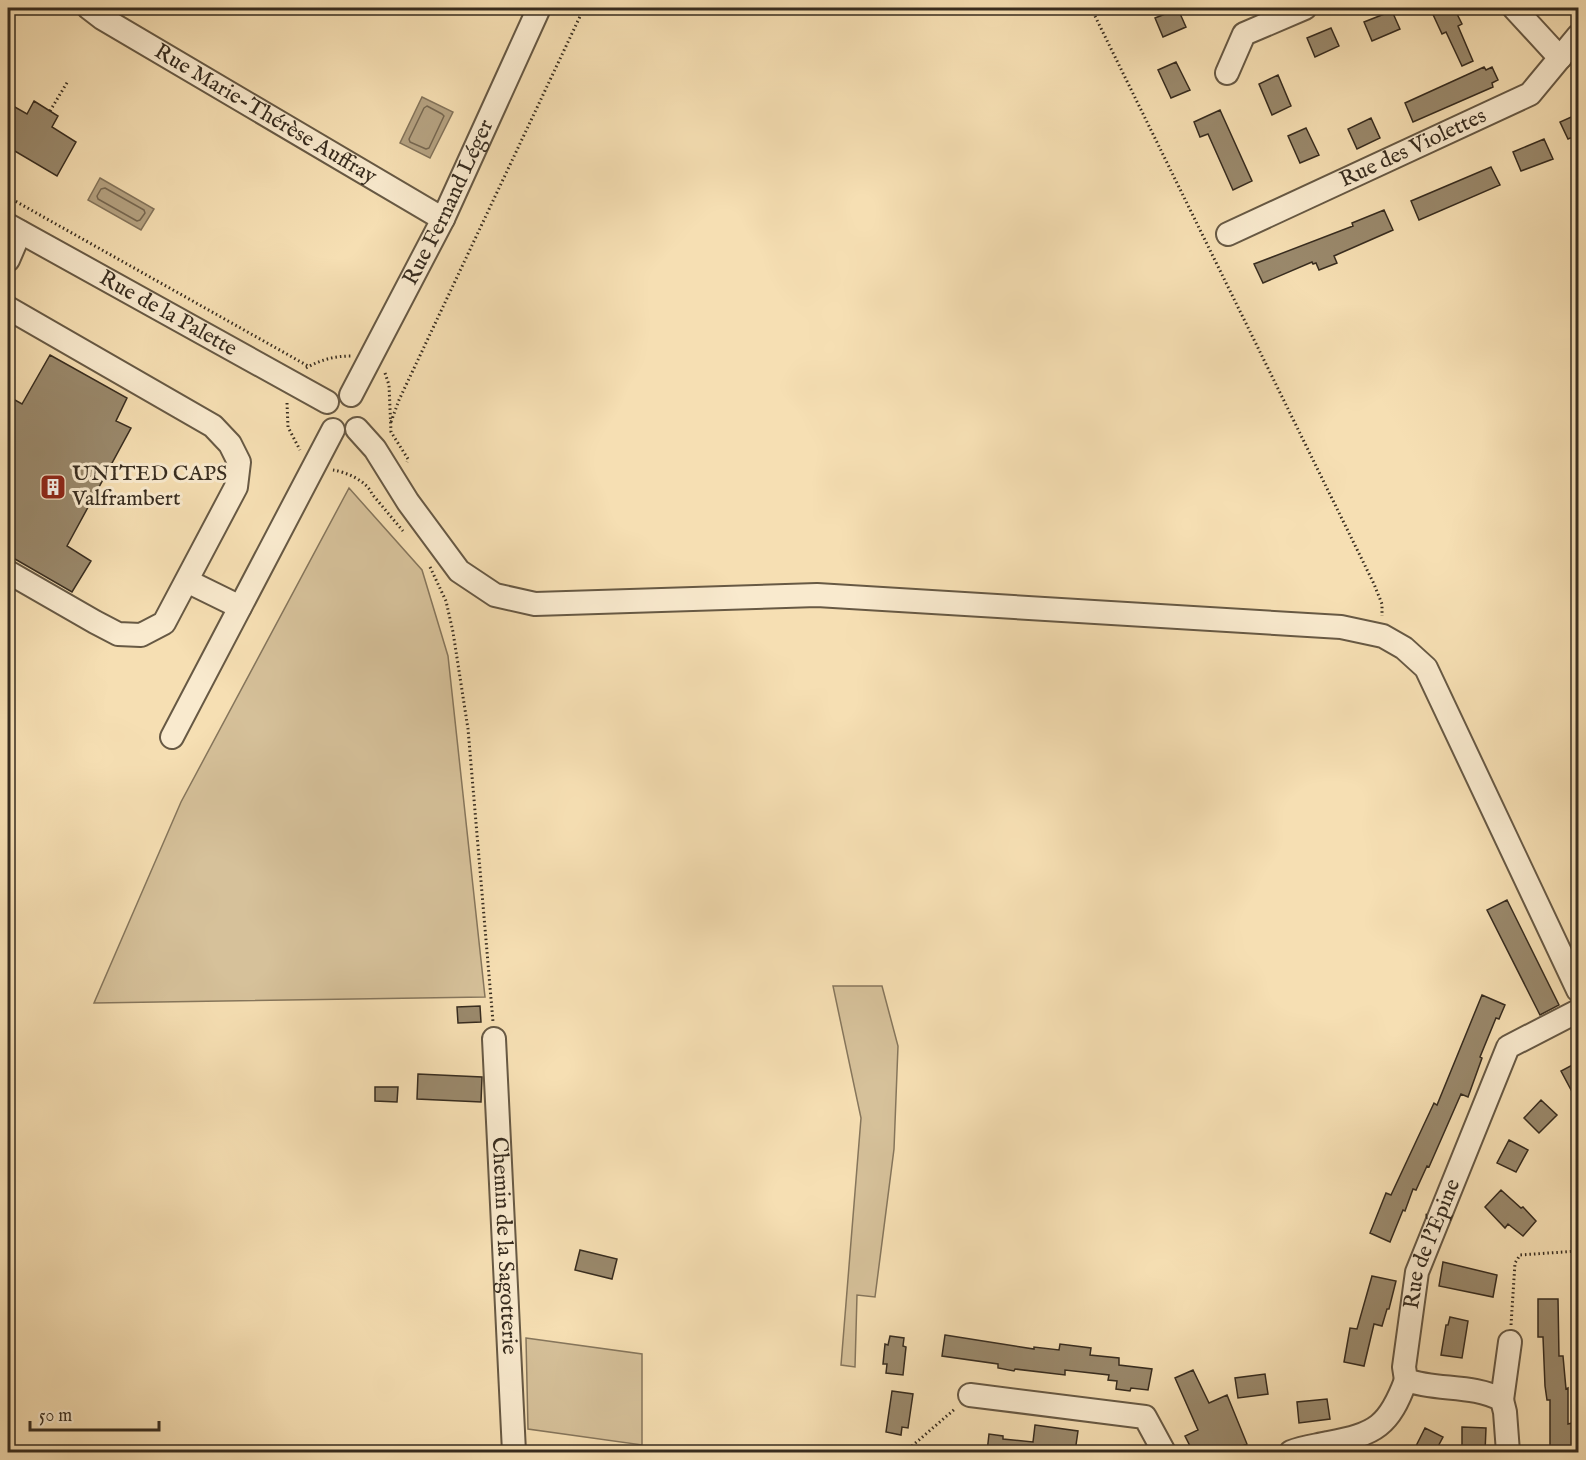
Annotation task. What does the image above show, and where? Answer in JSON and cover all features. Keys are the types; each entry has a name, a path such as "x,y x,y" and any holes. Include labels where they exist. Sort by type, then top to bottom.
{"street":[{"name":"Rue Marie-Thérèse Auffray","path":"89,8 100,17 443,219"},
{"name":"Rue Fernand Léger","path":"351,395 443,219 538,8"},
{"path":"1227,73 1244,34 1305,8"},
{"path":"1514,8 1560,58"},
{"name":"Rue des Violettes","path":"1228,234 1530,94 1578,36"},
{"path":"8,261 14,228"},
{"name":"Rue de la Palette","path":"14,228 327,402"},
{"path":"8,308 213,426 230,444 239,462 236,487 164,623 141,635 118,634 8,572"},
{"path":"338,394 351,395 357,398 364,410 362,423 357,429 345,433 333,430 324,414 327,402 338,394"},
{"path":"357,429 375,449 408,502 459,571 495,595 535,604 817,595 1341,627 1383,636 1404,648 1426,668 1578,990"},
{"path":"172,737 333,430"},
{"path":"187,581 240,607"},
{"name":"Rue de l'Épine","path":"1406,1380 1404,1367 1417,1272 1508,1047 1578,1011"},
{"name":"Chemin de la Sagotterie","path":"494,1039 514,1452"},
{"path":"1508,1452 1502,1400 1510,1342"},
{"path":"1291,1452 1345,1440 1379,1427 1397,1405 1406,1380 1418,1384 1490,1393 1502,1400"},
{"path":"970,1395 1145,1417 1164,1452"}],"path":[{"path":"390,424 399,400 584,8"},
{"path":"1091,8 1374,584 1382,604 1383,636"},
{"path":"50,111 68,81"},
{"path":"8,197 308,366"},
{"path":"289,382 286,406 288,427 298,448 316,463 327,469 345,472 370,489 406,535"},
{"path":"426,559 446,601 468,729 494,1039"},
{"path":"1510,1342 1515,1263 1520,1255 1578,1251"},
{"path":"905,1452 970,1395"}],"shaded area":[{"path":"349,488 422,570 448,656 485,997 94,1003 181,802"},
{"path":"833,986 882,986 898,1046 894,1149 875,1297 857,1295 855,1367 841,1365 861,1118"},
{"path":"526,1338 642,1354 642,1445 528,1429"}],"water":[{"path":"422,97 453,112 430,158 400,143"},
{"path":"100,178 154,209 141,230 88,200"}],"building":[{"path":"1430,8 1454,8 1462,24 1458,26 1473,61 1462,66 1446,32 1442,34"},
{"path":"1178,9 1186,27 1163,37 1155,18"},
{"path":"1392,11 1400,29 1372,41 1364,22"},
{"path":"1331,28 1339,46 1315,57 1307,38"},
{"path":"1176,62 1190,90 1171,98 1158,70"},
{"path":"1484,67 1486,70 1492,67 1498,80 1492,83 1493,87 1413,122 1405,103"},
{"path":"1278,75 1291,106 1272,115 1259,84"},
{"path":"34,101 58,116 52,127 76,142 57,176 8,147 8,103 27,114"},
{"path":"1220,110 1252,181 1233,190 1208,134 1200,137 1194,122"},
{"path":"1578,114 1578,135 1568,139 1560,122"},
{"path":"1371,118 1380,138 1357,149 1348,129"},
{"path":"1306,128 1319,155 1300,163 1288,136"},
{"path":"1544,139 1553,159 1521,171 1513,152"},
{"path":"1491,167 1500,185 1419,220 1411,201"},
{"path":"1384,210 1393,230 1334,256 1337,263 1319,270 1316,263 1312,262 1263,283 1254,264 1353,226 1352,223"},
{"name":"UNITED CAPS Valframbert","path":"50,355 127,398 116,421 131,428 67,546 91,561 72,592 8,555 8,396 22,404"},
{"path":"1507,900 1559,1005 1540,1015 1487,910"},
{"path":"1482,995 1505,1005 1499,1019 1496,1018 1480,1057 1482,1058 1468,1097 1461,1094 1429,1167 1427,1166 1416,1190 1413,1189 1390,1242 1370,1233 1386,1193 1391,1195 1434,1103 1437,1105"},
{"path":"480,1006 481,1022 458,1023 457,1007"},
{"path":"1578,1062 1578,1103 1561,1071"},
{"path":"418,1074 482,1077 481,1102 417,1099"},
{"path":"375,1087 398,1087 397,1102 375,1101"},
{"path":"1541,1100 1557,1115 1539,1133 1524,1118"},
{"path":"1509,1140 1528,1150 1516,1172 1497,1163"},
{"path":"1501,1190 1521,1208 1523,1207 1536,1221 1523,1236 1508,1224 1505,1228 1485,1207"},
{"path":"580,1250 617,1259 612,1279 575,1270"},
{"path":"1443,1262 1497,1275 1493,1297 1439,1286"},
{"path":"1372,1276 1396,1281 1389,1309 1387,1309 1382,1326 1374,1324 1364,1366 1344,1362 1350,1328 1357,1329"},
{"path":"1538,1299 1558,1299 1559,1356 1563,1356 1566,1389 1568,1388 1568,1424 1572,1423 1572,1452 1550,1452 1550,1400 1547,1400 1545,1386 1543,1337 1538,1337"},
{"path":"1450,1317 1468,1321 1462,1358 1441,1355 1446,1325"},
{"path":"945,1335 1034,1349 1034,1347 1059,1350 1060,1344 1091,1348 1090,1355 1119,1358 1119,1365 1152,1369 1148,1390 1116,1389 1117,1381 1108,1380 1109,1375 1065,1370 1065,1375 1015,1369 1014,1371 998,1368 998,1364 942,1356"},
{"path":"890,1336 904,1338 903,1346 906,1347 903,1375 886,1373 887,1364 883,1364 885,1344 888,1345"},
{"path":"1193,1370 1209,1403 1227,1395 1247,1444 1228,1452 1193,1452 1185,1436 1198,1430 1175,1378"},
{"path":"1265,1374 1268,1394 1238,1398 1235,1378"},
{"path":"892,1391 913,1394 908,1428 902,1427 901,1435 886,1432"},
{"path":"1327,1399 1330,1419 1299,1423 1297,1402"},
{"path":"1035,1425 1078,1431 1075,1452 1041,1448 1040,1452 987,1452 989,1434 1003,1436 1003,1439 1033,1442"},
{"path":"1462,1427 1486,1428 1485,1452 1462,1452"},
{"path":"1425,1428 1443,1437 1435,1452 1413,1452"}],"place":[{"name":"UNITED CAPS Valframbert","path":"53,487"}]}
